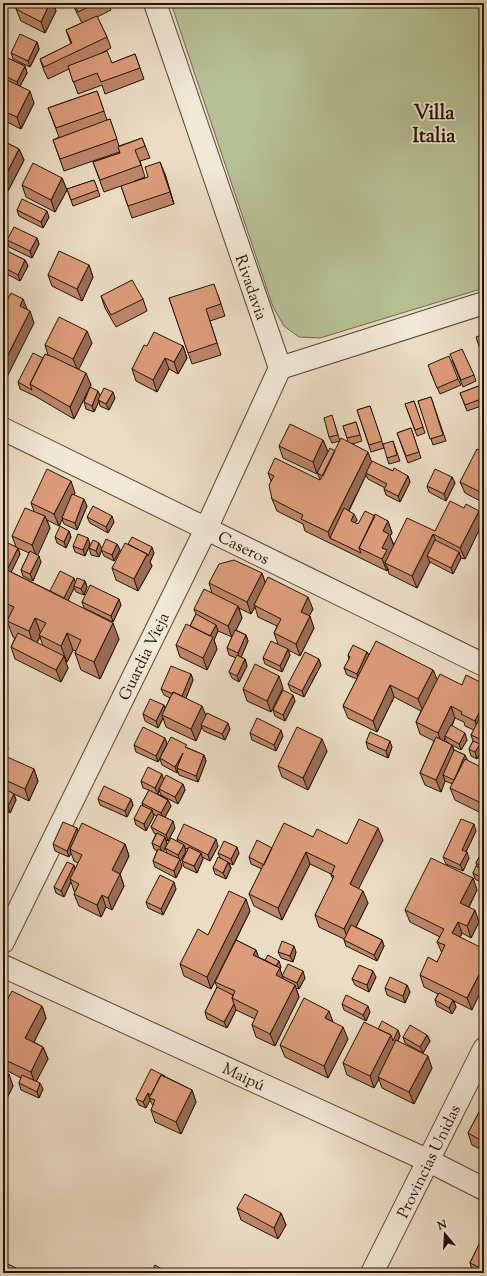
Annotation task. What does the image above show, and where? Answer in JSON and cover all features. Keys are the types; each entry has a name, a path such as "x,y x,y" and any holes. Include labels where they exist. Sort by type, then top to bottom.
{"street":[{"name":"Rivadavia","path":"155,3 280,368"},
{"path":"280,368 484,303"},
{"name":"Guardia Vieja","path":"3,942 206,529 280,368"},
{"name":"Caseros","path":"3,429 484,665"},
{"name":"Maipú","path":"3,966 429,1161 484,1189"},
{"name":"Provincias Unidas","path":"372,1273 484,1049"}],"green space":[{"path":"171,3 484,3 484,288 320,338 299,337 284,326 273,307"}],"building":[{"path":"19,3 50,3 41,22 16,9"},
{"path":"74,3 96,3 78,12"},
{"path":"97,16 107,37 44,67 40,59 72,43 66,30"},
{"path":"20,34 37,42 28,61 11,53"},
{"path":"107,51 112,63 135,54 140,68 101,82 97,73 73,82 68,66"},
{"path":"3,56 25,66 17,82 3,75"},
{"path":"3,78 30,91 17,117 3,111"},
{"path":"97,91 104,111 56,128 48,108"},
{"path":"110,119 117,139 60,159 53,140"},
{"path":"142,138 145,146 135,150 141,165 100,180 93,162 120,153 118,147"},
{"path":"3,141 19,149 4,179 3,179"},
{"path":"160,162 170,192 128,206 121,186 148,177 145,167"},
{"path":"33,163 62,178 51,200 22,185"},
{"path":"94,180 98,190 71,200 67,189"},
{"path":"22,199 47,211 41,222 17,210"},
{"path":"14,227 37,238 30,251 7,240"},
{"path":"3,249 25,260 18,275 3,267"},
{"path":"59,251 89,265 77,289 48,275"},
{"path":"132,280 143,299 111,315 101,296"},
{"path":"214,284 221,304 206,309 217,343 188,353 169,298"},
{"path":"11,293 23,299 20,306 30,311 3,365 3,308"},
{"path":"59,317 87,331 73,359 45,345"},
{"path":"154,332 183,346 174,362 165,358 153,380 132,369 144,345 147,346"},
{"path":"484,334 484,361 476,337"},
{"path":"462,349 474,375 461,380 450,354"},
{"path":"33,353 43,358 30,384 32,390 18,382"},
{"path":"45,354 86,373 70,407 30,384"},
{"path":"449,356 458,379 437,388 428,365"},
{"path":"484,384 484,398 465,405 460,393"},
{"path":"90,387 98,391 92,406 84,402"},
{"path":"104,388 113,392 106,404 98,400"},
{"path":"431,397 443,435 430,439 418,401"},
{"path":"414,401 423,427 415,430 405,404"},
{"path":"370,406 382,441 369,445 357,410"},
{"path":"332,415 338,435 329,437 324,418"},
{"path":"356,422 360,435 347,438 343,426"},
{"path":"290,424 323,440 313,462 279,446"},
{"path":"411,428 419,452 406,456 397,433"},
{"path":"341,438 368,452 328,532 301,519 303,515 272,499 269,485 274,476 268,473 275,458 320,480"},
{"path":"393,441 397,455 387,458 383,444"},
{"path":"330,448 335,451 323,476 317,473"},
{"path":"477,449 484,452 484,494 460,482"},
{"path":"372,461 393,471 394,468 408,476 398,496 384,489 387,484 366,473"},
{"path":"47,469 71,481 54,514 31,503"},
{"path":"435,469 452,477 444,494 427,486"},
{"path":"72,494 84,499 75,523 62,518"},
{"path":"450,501 464,508 466,504 479,511 460,548 433,534 412,576 385,563 407,518 435,531"},
{"path":"93,506 112,516 106,527 87,517"},
{"path":"25,508 45,516 32,545 12,536"},
{"path":"344,508 354,514 351,521 358,524 365,511 375,516 359,548 361,553 330,538"},
{"path":"375,514 388,521 383,531 389,534 382,548 387,550 382,559 359,548"},
{"path":"60,526 69,531 64,542 55,537"},
{"path":"78,534 88,538 83,550 73,546"},
{"path":"132,537 152,547 148,556 147,554 128,544"},
{"path":"106,539 117,544 112,555 101,550"},
{"path":"93,540 99,543 96,551 89,548"},
{"path":"435,540 459,552 451,568 427,556"},
{"path":"4,541 18,548 7,570 3,568"},
{"path":"125,543 147,554 134,579 112,568"},
{"path":"30,551 39,556 30,574 21,570"},
{"path":"234,560 262,573 247,602 209,583 219,564"},
{"path":"3,568 113,623 94,662 75,653 81,640 67,633 61,646 39,635 46,623 35,618 29,631 7,621 14,607 3,602"},
{"path":"60,571 74,578 64,598 50,591"},
{"path":"268,577 308,597 301,612 310,616 296,644 274,633 281,619 254,605"},
{"path":"77,578 85,581 81,589 74,586"},
{"path":"90,585 119,599 111,616 82,602"},
{"path":"204,589 238,606 228,626 194,609"},
{"path":"196,614 216,625 210,636 190,626"},
{"path":"186,624 213,637 203,658 176,645"},
{"path":"235,630 246,635 238,653 227,648"},
{"path":"18,633 64,656 56,670 11,647"},
{"path":"271,641 288,649 280,666 263,658"},
{"path":"376,641 433,670 418,699 390,685 373,721 343,706"},
{"path":"353,645 367,652 357,674 344,668 350,657 348,655"},
{"path":"305,652 319,659 302,691 288,684"},
{"path":"237,655 245,659 237,676 229,672"},
{"path":"255,664 279,676 267,701 243,689"},
{"path":"171,666 191,674 182,696 161,689"},
{"path":"440,674 462,685 466,675 484,684 484,703 475,721 461,714 462,712 451,706 438,733 416,722"},
{"path":"283,690 293,695 283,715 273,710"},
{"path":"173,692 202,706 191,729 162,715"},
{"path":"150,699 164,705 156,721 143,714"},
{"path":"484,709 484,741 471,735"},
{"path":"207,713 228,723 222,734 201,725"},
{"path":"257,718 281,730 274,745 250,733"},
{"path":"451,725 465,733 459,744 445,736"},
{"path":"143,727 165,738 156,756 134,745"},
{"path":"297,727 322,739 303,778 278,766"},
{"path":"370,732 390,741 386,751 366,742"},
{"path":"171,737 187,745 185,747 204,755 196,776 177,768 183,753 175,767 160,758"},
{"path":"436,737 452,745 436,780 420,773"},
{"path":"473,741 480,744 475,752 469,749"},
{"path":"454,750 465,755 454,780 443,775"},
{"path":"5,756 34,769 25,789 3,779 3,761"},
{"path":"465,759 483,768 479,776 484,778 484,792 479,802 450,788"},
{"path":"148,767 162,774 155,788 141,781"},
{"path":"166,775 183,784 175,797 159,789"},
{"path":"104,786 131,799 125,811 98,799"},
{"path":"3,788 14,794 8,806 3,804"},
{"path":"149,790 168,800 161,813 142,803"},
{"path":"141,805 152,810 144,824 134,819"},
{"path":"158,814 173,821 166,835 151,827"},
{"path":"359,819 378,828 350,884 363,891 344,929 315,915 334,876 331,875 335,866 306,852 278,908 249,894 284,823 313,837 317,829 347,844"},
{"path":"461,819 474,824 462,850 467,852 460,865 443,857"},
{"path":"63,822 77,828 67,851 53,844"},
{"path":"82,823 125,844 112,870 120,874 108,898 102,895 97,905 74,894 79,884 70,879 82,855 70,849"},
{"path":"184,824 216,839 208,855 177,839"},
{"path":"157,833 165,837 160,847 152,843"},
{"path":"484,835 484,845 479,843"},
{"path":"171,838 184,845 178,855 165,848"},
{"path":"257,840 272,848 264,865 249,857"},
{"path":"224,841 237,847 231,859 218,853"},
{"path":"189,847 201,853 194,866 182,861"},
{"path":"484,848 484,868 476,863"},
{"path":"158,849 180,859 174,871 153,861"},
{"path":"218,857 228,862 223,873 213,868"},
{"path":"431,858 473,878 460,903 475,910 467,926 458,922 452,933 484,949 484,965 467,998 420,975 428,957 437,962 445,945 437,942 444,929 405,910"},
{"path":"67,862 74,865 61,891 54,887"},
{"path":"476,866 484,870 484,879 473,873"},
{"path":"160,875 174,882 161,909 146,902"},
{"path":"229,891 246,899 207,977 180,964 198,929 208,935"},
{"path":"351,925 382,940 374,955 344,940"},
{"path":"236,940 256,950 253,955 280,968 276,975 295,985 270,1034 252,1025 258,1011 232,998 235,991 215,982"},
{"path":"282,941 294,946 290,956 278,952"},
{"path":"268,955 279,961 276,966 265,960"},
{"path":"288,964 303,971 297,983 282,976"},
{"path":"359,965 373,971 367,985 352,979"},
{"path":"390,977 407,985 403,996 385,988"},
{"path":"217,987 233,995 232,998 234,1004 224,1022 205,1012"},
{"path":"12,991 42,1006 25,1038 43,1047 31,1072 3,1059 3,1008"},
{"path":"439,993 453,1000 449,1008 435,1000"},
{"path":"346,995 368,1006 363,1015 342,1004"},
{"path":"304,998 329,1011 325,1018 343,1027 324,1066 280,1045"},
{"path":"382,1021 398,1030 393,1041 391,1035 378,1029"},
{"path":"364,1022 391,1035 370,1076 343,1063"},
{"path":"410,1025 427,1035 420,1047 403,1037"},
{"path":"396,1040 428,1056 409,1092 378,1077"},
{"path":"151,1069 165,1077 161,1075 151,1095 148,1093 143,1102 136,1099"},
{"path":"3,1071 9,1074 3,1086"},
{"path":"22,1075 40,1083 37,1092 19,1083"},
{"path":"161,1075 192,1090 176,1122 151,1110 155,1100 149,1098"},
{"path":"484,1103 484,1142 468,1133"},
{"path":"245,1194 281,1213 274,1228 237,1208"},
{"path":"484,1234 484,1270 470,1263"},
{"path":"8,1264 26,1273 4,1273"},
{"path":"155,1265 169,1273 151,1273"},
{"path":"464,1269 472,1273 462,1273"}],"district":[{"name":"Villa Italia","path":"434,124"}]}
